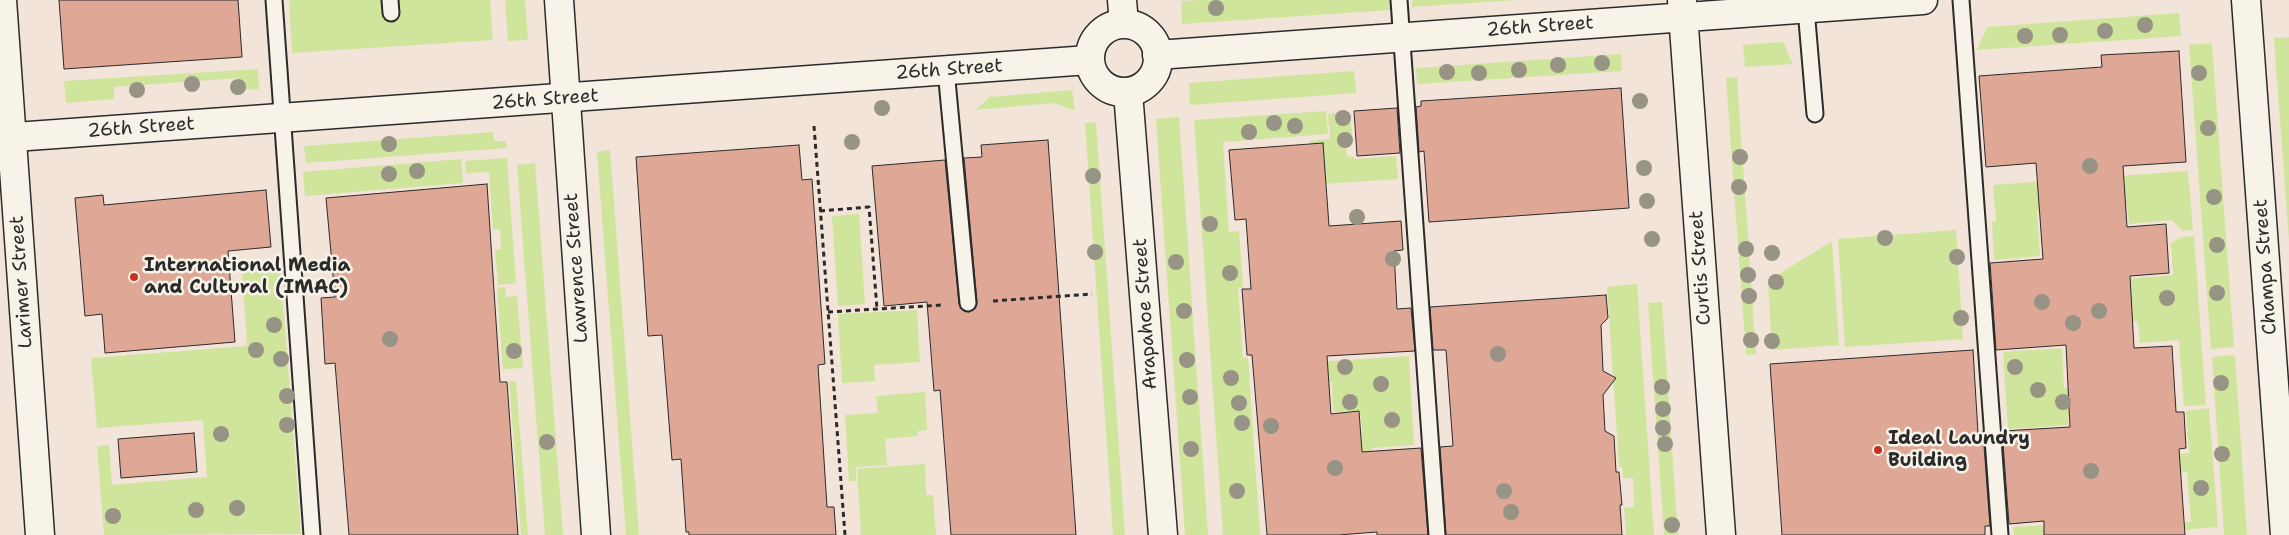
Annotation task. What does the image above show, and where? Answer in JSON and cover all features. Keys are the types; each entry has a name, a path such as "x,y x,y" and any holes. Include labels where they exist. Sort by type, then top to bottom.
{"street":[{"name":"Larimer Street","path":"2,0 6,138 40,535"},
{"name":"Lawrence Street","path":"559,0 596,535"},
{"name":"26th Street","path":"1157,55 1401,37 1682,9 1806,9 1923,0"},
{"name":"Champa Street","path":"2246,0 2285,535"},
{"name":"Curtis Street","path":"1682,9 1721,535"},
{"path":"1123,12 1136,26 1153,39 1157,55 1156,66 1149,82 1140,88 1128,92 1117,92 1107,88 1098,80 1090,60 1091,48 1104,30 1114,25 1123,12"},
{"name":"26th Street","path":"6,138 1090,60"},
{"name":"Arapahoe Street","path":"1128,92 1163,535"}],"lane":[{"path":"274,0 312,535"},
{"path":"1399,0 1437,535"},
{"path":"1961,0 2000,535"},
{"path":"1806,9 1815,114"},
{"path":"946,70 968,303"}],"path":[{"path":"814,126 845,535"},
{"path":"820,210 869,206 877,309"}],"green space":[{"path":"289,0 490,0 493,40 292,53"},
{"path":"505,0 525,0 528,40 508,41"},
{"path":"1390,0 1391,10 1182,24 1181,1"},
{"path":"1412,0 1517,0 1412,7"},
{"path":"2179,13 2181,36 1977,50 1987,27"},
{"path":"2289,37 2289,242 2274,38"},
{"path":"1783,42 1793,64 1745,67 1743,45"},
{"path":"2212,43 2234,347 2211,349 2189,45"},
{"path":"1621,54 1622,71 1417,84 1416,68"},
{"path":"258,69 259,89 239,90 238,78 114,87 114,99 66,103 64,81"},
{"path":"1354,71 1356,93 1190,105 1189,83"},
{"path":"1737,77 1756,354 1746,355 1726,78"},
{"path":"1072,90 1075,111 1054,103 975,110 990,97"},
{"path":"1326,111 1328,134 1223,142 1229,232 1239,231 1243,287 1238,288 1243,358 1248,358 1260,535 1223,535 1194,120"},
{"path":"1350,112 1352,134 1345,134 1347,157 1353,156 1354,159 1396,156 1398,179 1322,184 1310,141 1330,139 1328,114"},
{"path":"1179,117 1208,535 1185,535 1156,119"},
{"path":"1096,122 1125,535 1113,535 1085,123"},
{"path":"494,132 494,141 506,141 507,148 306,163 304,146"},
{"path":"610,150 639,535 626,535 597,152"},
{"path":"507,158 516,283 498,285 495,250 501,249 500,229 493,229 489,172 466,173 465,161"},
{"path":"461,159 463,183 305,196 303,172"},
{"path":"535,163 563,535 545,535 517,165"},
{"path":"2188,171 2193,230 2183,231 2172,220 2129,224 2127,205 2037,212 2040,256 1994,260 1992,222 1996,221 1993,185"},
{"path":"859,214 865,304 838,306 832,216"},
{"path":"1956,230 1963,339 1845,347 1838,239"},
{"path":"2194,236 2206,405 2184,406 2179,340 2140,343 2138,321 2100,324 2103,281 2173,275 2171,243 2181,237"},
{"path":"1832,241 1839,345 1772,350 1768,281"},
{"path":"280,265 301,534 104,535 97,446 109,445 112,485 207,477 203,420 97,428 91,358 247,346 242,268"},
{"path":"1637,284 1654,535 1626,535 1624,508 1634,507 1633,478 1623,478 1622,467 1619,467 1607,287"},
{"path":"505,287 506,297 517,296 523,368 503,369 497,288"},
{"path":"1662,302 1678,535 1664,535 1648,303"},
{"path":"917,310 920,362 874,365 875,381 842,383 838,314"},
{"path":"2062,348 2064,388 2097,386 2098,401 2176,396 2177,409 2068,416 2068,425 2008,429 2003,352"},
{"path":"2235,355 2247,535 2224,535 2212,357"},
{"path":"1409,356 1414,445 1372,448 1375,505 1357,433 1362,432 1360,411 1333,412 1332,382 1318,383 1317,362"},
{"path":"509,381 516,381 528,535 521,535"},
{"path":"925,392 927,430 918,431 918,436 885,439 887,465 856,467 856,481 849,481 845,415 878,413 876,396"},
{"path":"2209,408 2218,527 2169,531 2169,523 2191,522 2187,472 2015,485 2014,467 2189,453 2186,411"},
{"path":"925,464 926,495 933,495 936,535 861,535 857,469"},
{"path":"2050,525 2066,535 2014,535 2013,527"}],"building":[{"path":"59,0 238,0 242,57 64,69"},
{"path":"2179,51 2186,162 2123,166 2127,227 2166,224 2169,273 2130,276 2134,348 2172,346 2176,412 2184,412 2186,448 2179,449 2185,535 2044,535 2044,521 2009,524 2002,431 2070,427 2066,345 1996,350 1990,263 2043,259 2036,163 1986,167 1979,76 2102,67 2101,55"},
{"path":"1621,88 1629,208 1429,222 1424,151 1419,152 1416,107 1421,106 1421,101"},
{"path":"1397,108 1400,153 1357,156 1354,111"},
{"path":"1048,140 1076,535 951,535 940,390 934,391 927,302 884,306 872,166 945,160 959,304 964,311 969,312 976,307 977,302 964,158 982,157 981,145"},
{"path":"1323,143 1329,226 1401,221 1403,250 1394,251 1397,309 1411,308 1415,351 1327,356 1331,414 1359,411 1362,452 1421,448 1428,535 1377,535 1377,532 1338,535 1267,535 1252,355 1247,355 1242,289 1251,289 1246,219 1235,220 1229,150"},
{"path":"799,145 802,180 812,179 825,364 818,365 827,507 834,507 836,535 689,535 689,532 686,532 681,459 672,460 662,335 648,336 636,157"},
{"path":"487,184 500,382 507,382 518,535 349,535 335,363 325,364 321,298 335,297 326,198"},
{"path":"266,190 271,247 228,251 235,342 105,353 102,314 85,316 75,198 103,195 104,205"},
{"path":"1606,295 1608,318 1601,325 1603,371 1616,378 1603,395 1605,431 1614,436 1616,472 1619,472 1622,505 1620,505 1622,535 1446,535 1440,447 1453,446 1446,350 1433,350 1430,307"},
{"name":"Ideal Laundry Building","path":"1973,350 1978,433 1983,432 1990,526 1985,526 1985,535 1782,535 1770,364"},
{"path":"194,433 197,472 121,478 118,439"}],"place":[{"name":"International Media and Cultural (IMAC)","path":"134,277"},
{"name":"Ideal Laundry Building","path":"1878,450"}]}
